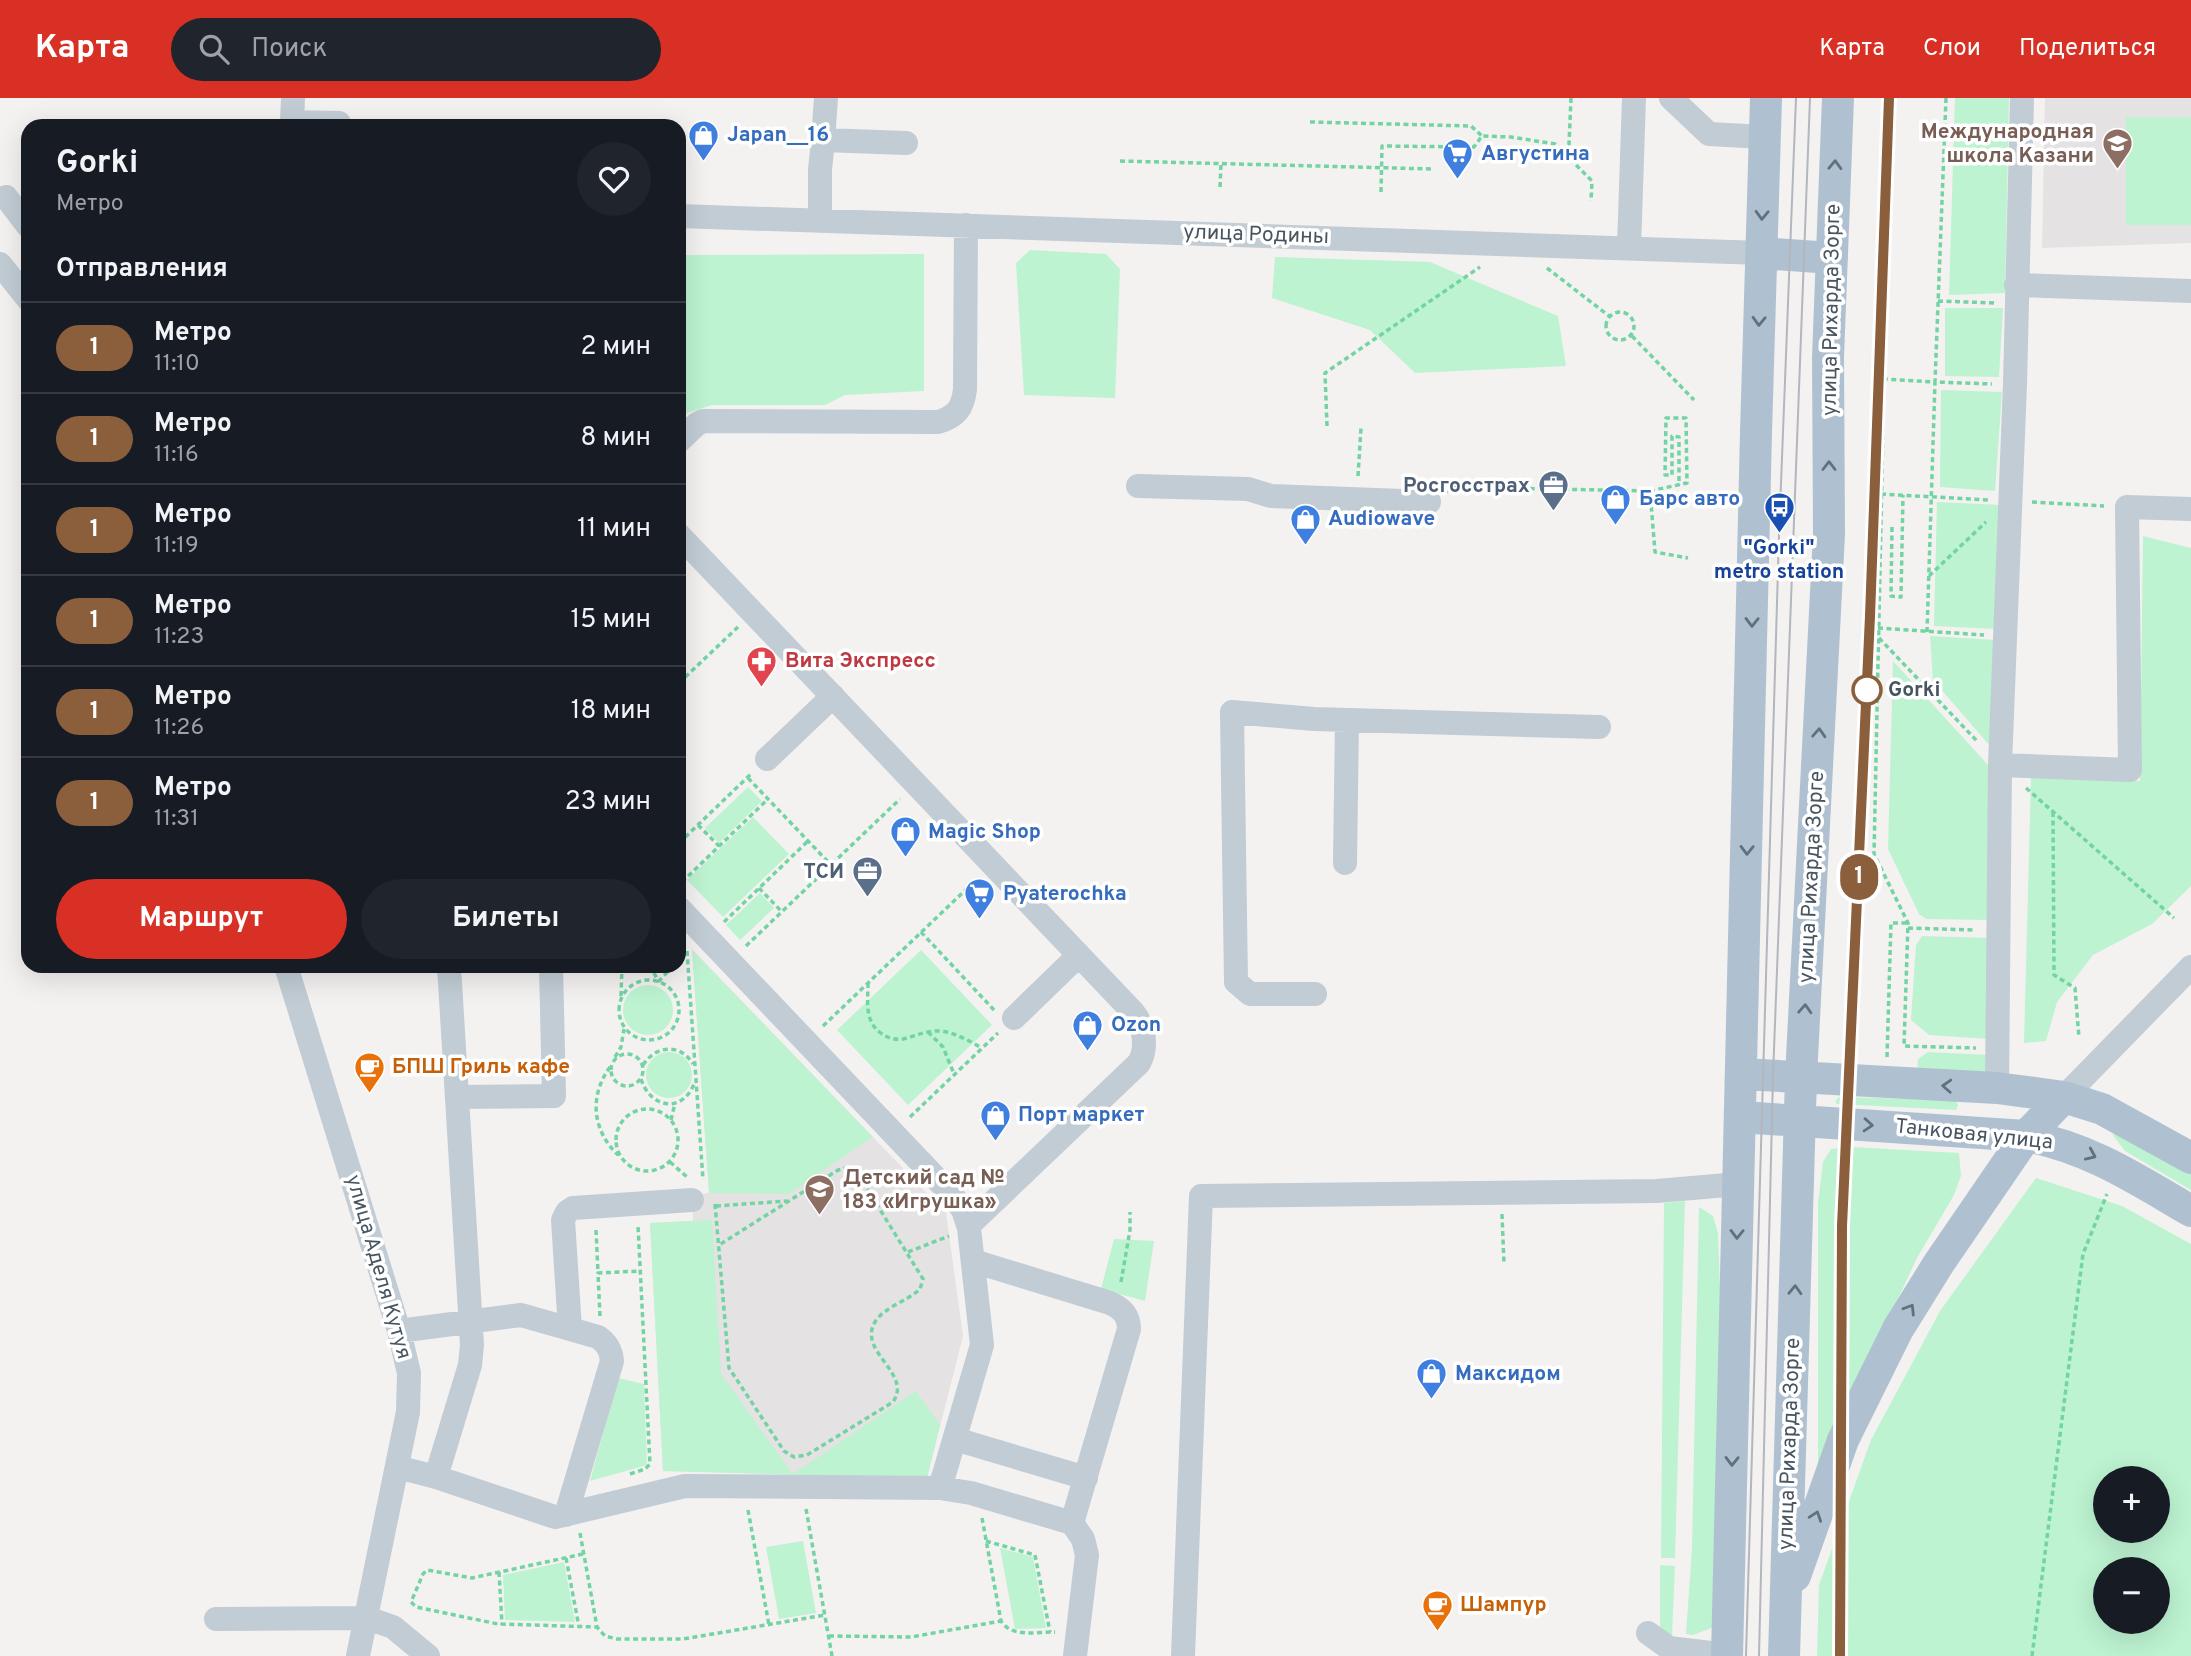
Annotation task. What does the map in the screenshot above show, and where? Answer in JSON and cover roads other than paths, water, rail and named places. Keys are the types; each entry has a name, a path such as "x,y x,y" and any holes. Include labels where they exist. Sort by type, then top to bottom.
{"main road":[{"path":"1727,1656 1766,98"},
{"name":"улица Рихарда Зорге","path":"1784,1656 1801,1077 1829,534 1828,357 1838,98"},
{"name":"улица Родины","path":"1761,253 1832,258"},
{"name":"Танковая улица","path":"1742,1074 1997,1088 2064,1097 2102,1109 2191,1158"},
{"path":"1785,1603 1843,1440 1898,1329 1939,1263 2026,1136 2064,1097"},
{"name":"Танковая улица","path":"1740,1117 2026,1136 2056,1142 2089,1154 2191,1211"}],"street":[{"path":"292,119 293,98"},
{"path":"820,220 820,170 826,98"},
{"path":"1629,248 1634,98"},
{"path":"1671,98 1709,134 1765,137"},
{"path":"1997,1088 2000,765 2015,384 2022,98"},
{"path":"823,140 906,143"},
{"path":"11,197 21,214"},
{"name":"улица Родины","path":"686,216 1761,253"},
{"path":"686,434 703,421 938,422 956,414 964,403 965,389 966,225"},
{"path":"0,264 21,290"},
{"path":"2016,294 2191,291"},
{"path":"1138,486 1248,489 1271,496 1429,502"},
{"path":"2000,765 2130,771 2127,507 2191,509"},
{"path":"686,542 1079,955 1136,1016 1142,1028 1142,1059 963,1230"},
{"path":"767,759 833,696"},
{"path":"1315,994 1250,994 1236,982 1232,712 1347,720 1598,727"},
{"path":"1345,863 1347,720"},
{"path":"686,915 959,1203 963,1230 973,1261 982,1345 940,1488"},
{"path":"1011,1021 1079,955"},
{"path":"2064,1097 2191,967"},
{"name":"улица Аделя Кутуя","path":"288,973 399,1331 409,1373 410,1392 397,1467 358,1656"},
{"path":"436,1477 470,1364 472,1345 449,973"},
{"path":"457,1097 554,1096 551,973"},
{"path":"1183,1656 1201,1196 1657,1191 1739,1184"},
{"path":"570,1329 562,1220 567,1212 573,1208 637,1204 700,1189"},
{"path":"973,1261 1114,1305 1127,1317 1129,1329 1072,1523"},
{"path":"399,1331 521,1315 601,1339 610,1350 612,1361 571,1514"},
{"path":"955,1439 1086,1478"},
{"path":"397,1467 436,1477 549,1516 571,1514 685,1486 940,1488 977,1495 1072,1523 1083,1539 1087,1555 1077,1644"},
{"path":"216,1619 367,1618 393,1627 428,1656"},
{"path":"1648,1633 1669,1648 1727,1656"}],"tram line":[{"path":"1746,1656 1779,535 1796,98"},
{"path":"1759,1656 1773,1076 1810,98"}],"metro line":[{"name":"1","path":"1840,1656 1842,1226 1879,409 1889,98"}],"place":[{"name":"Japan__16","path":"704,162"},
{"name":"Международная школа Казани","path":"2117,171"},
{"name":"Августина","path":"1458,181"},
{"name":"Росгосстрах","path":"1553,513"},
{"name":"Барс авто","path":"1616,526"},
{"name":"\"Gorki\" metro station","path":"1779,535"},
{"name":"Audiowave","path":"1305,546"},
{"name":"Вита Экспресс","path":"762,688"},
{"name":"Gorki","path":"1867,690"},
{"name":"Magic Shop","path":"905,859"},
{"name":"ТСИ","path":"867,899"},
{"name":"Pyaterochka","path":"980,921"},
{"name":"Ozon","path":"1088,1052"},
{"name":"БПШ Гриль кафе","path":"369,1094"},
{"name":"Порт маркет","path":"995,1142"},
{"name":"Детский сад № 183 «Игрушка»","path":"820,1217"},
{"name":"Максидом","path":"1432,1401"},
{"name":"Шампур","path":"1437,1632"}]}
